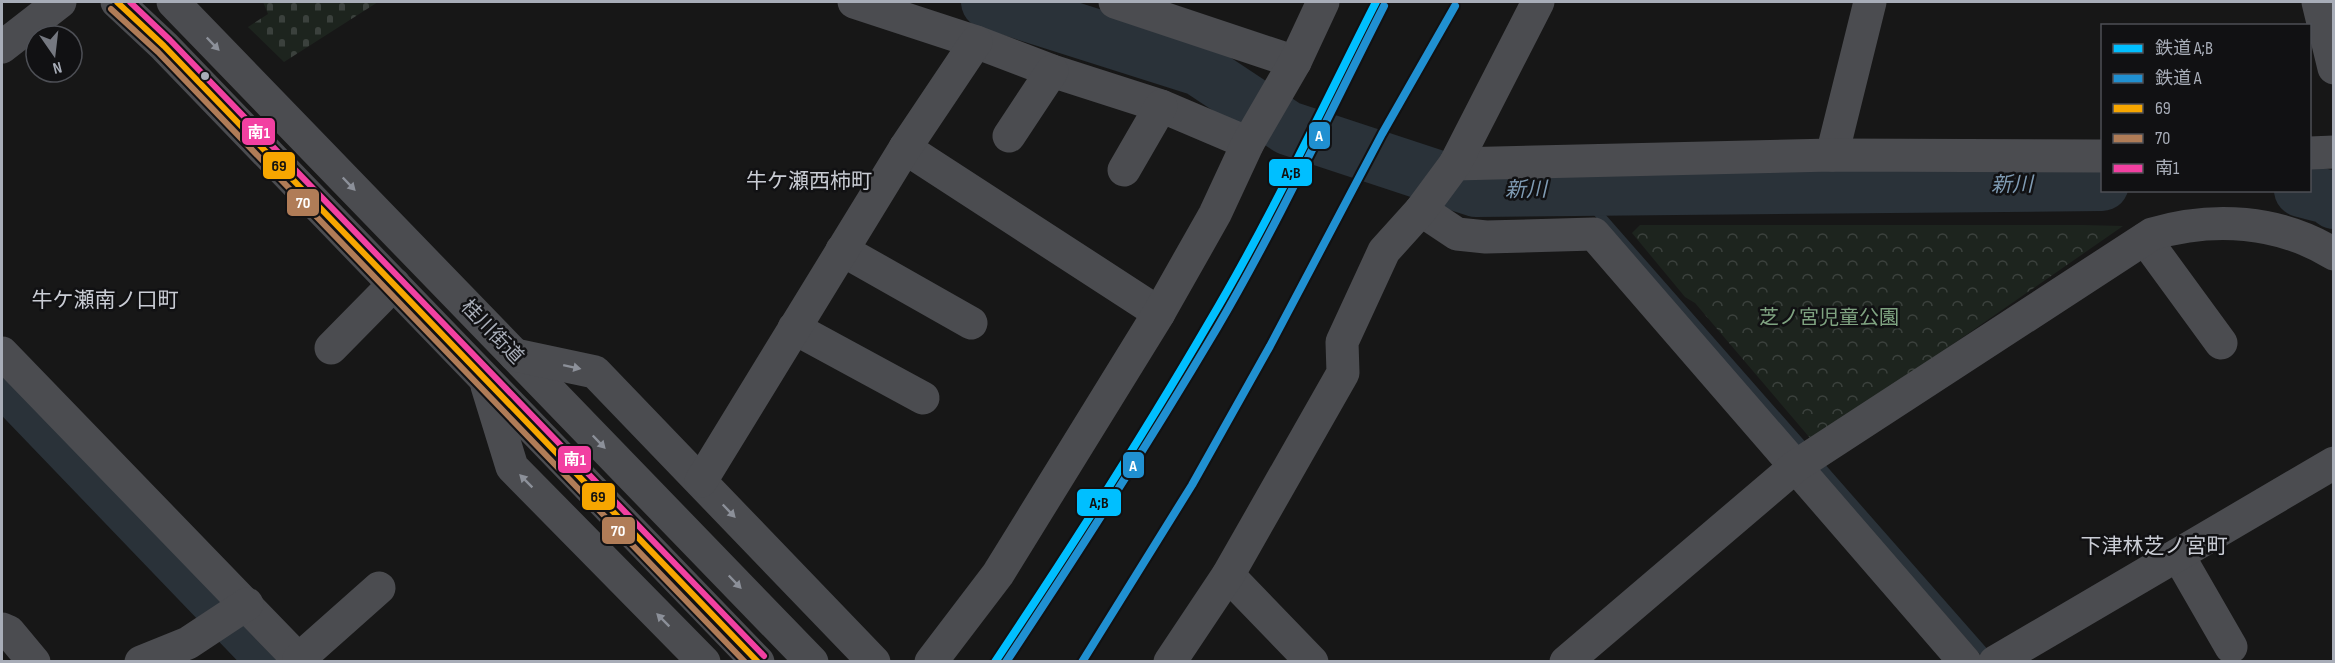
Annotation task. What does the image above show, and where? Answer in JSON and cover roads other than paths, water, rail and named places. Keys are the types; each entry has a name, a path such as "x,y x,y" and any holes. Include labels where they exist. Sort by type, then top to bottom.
{"street":[{"path":"2,47 60,2"},
{"name":"桂川街道","path":"117,2 164,46 758,662"},
{"name":"桂川街道","path":"173,2 812,662"},
{"path":"855,2 976,42 1052,71 1161,106 1248,143"},
{"path":"1115,2 1295,62"},
{"path":"931,662 998,574 1159,313 1215,214 1248,143 1295,62 1323,2"},
{"path":"1170,662 1228,575 1343,373 1342,342 1384,251 1421,210 1455,164 1538,2"},
{"path":"1832,155 1870,2"},
{"path":"2318,2 2334,68"},
{"path":"701,481 904,148 976,42"},
{"path":"1009,136 1052,71"},
{"path":"1124,170 1161,106"},
{"path":"904,148 1159,313"},
{"path":"2311,153 2334,152"},
{"path":"1455,164 1832,155 2101,156"},
{"path":"1421,210 1457,234 1486,237 1594,234 1965,662"},
{"path":"1566,662 1796,466 2152,234 2181,225 2255,224 2318,244 2334,254"},
{"path":"2145,239 2221,344"},
{"path":"842,250 971,323"},
{"path":"331,348 394,284"},
{"path":"794,328 923,398"},
{"path":"2,353 300,660 379,588"},
{"path":"515,355 595,372 874,662"},
{"path":"485,379 512,467 704,662"},
{"path":"1995,662 2334,463"},
{"path":"2178,555 2231,647"},
{"path":"1228,575 1312,662"},
{"path":"141,662 188,644 247,604"},
{"path":"2,629 9,632 34,662"}],"waterway":[{"name":"新川","path":"988,2 1199,69 1288,128 1476,190 2101,184"},
{"path":"1577,189 1991,660"},
{"name":"新川","path":"2309,192 2328,197 2334,202"},
{"path":"2,380 5,380 276,662"}],"rail line":[{"name":"A;B","path":"995,662 1131,452 1231,285 1376,2"},
{"name":"A","path":"1006,662 1114,496 1217,328 1282,209 1384,6"},
{"name":"A","path":"1082,662 1192,485 1270,346 1382,134 1455,6"}],"district":[{"name":"牛ケ瀬西柿町","path":"809,181"},
{"name":"牛ケ瀬南ノ口町","path":"105,300"},
{"name":"下津林芝ノ宮町","path":"2154,546"}],"park label":[{"name":"芝ノ宮児童公園","path":"1829,318"}]}
